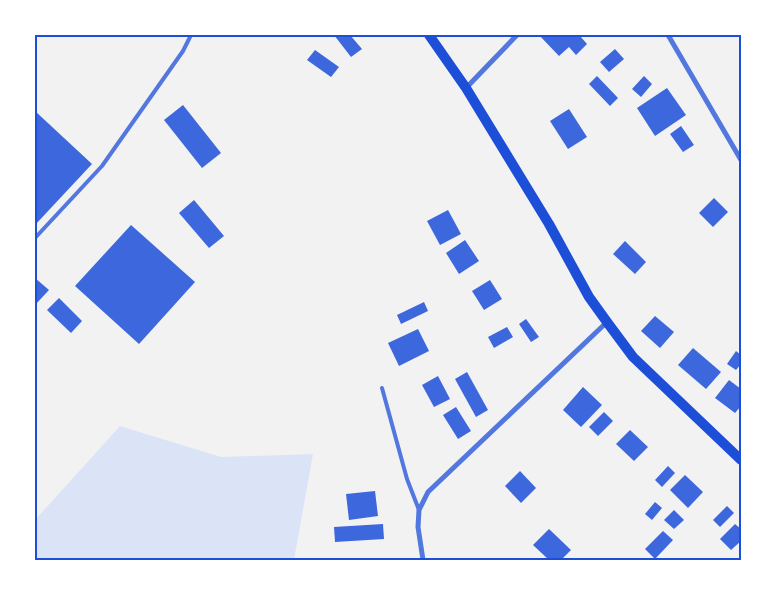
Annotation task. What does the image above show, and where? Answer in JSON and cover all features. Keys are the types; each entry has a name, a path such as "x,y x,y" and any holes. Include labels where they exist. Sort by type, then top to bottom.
{"main road":[{"path":"429,35 483,115 589,297 607,322 633,357 741,460"}],"street":[{"path":"466,88 517,35"},
{"path":"668,35 741,160"},
{"path":"423,560 418,527 419,510 428,492 607,322"}],"lane":[{"path":"35,238 102,166 183,51 191,35"},
{"path":"382,388 407,479 419,510"}],"shaded area":[{"path":"120,426 221,457 313,454 294,560 35,560 35,520"}],"building":[{"path":"334,35 350,35 362,49 351,57"},
{"path":"539,35 582,35 580,36 587,44 576,55 569,47 559,56"},
{"path":"615,49 624,59 609,72 600,62"},
{"path":"315,50 339,67 331,77 307,60"},
{"path":"597,76 618,98 610,106 589,84"},
{"path":"644,76 652,84 641,97 632,89"},
{"path":"667,88 686,115 655,136 637,108"},
{"path":"183,105 221,153 202,168 164,120"},
{"path":"569,109 587,137 568,149 550,121"},
{"path":"35,111 92,164 35,225"},
{"path":"681,126 694,145 683,152 670,134"},
{"path":"714,198 728,212 713,227 699,213"},
{"path":"194,200 224,236 209,248 179,213"},
{"path":"448,210 461,234 440,245 427,221"},
{"path":"131,225 195,282 139,344 75,286"},
{"path":"465,240 479,261 459,274 446,253"},
{"path":"625,241 646,262 635,274 613,254"},
{"path":"35,278 49,290 35,305"},
{"path":"490,280 502,299 484,310 472,291"},
{"path":"59,298 82,321 71,333 47,310"},
{"path":"424,302 428,311 401,324 397,315"},
{"path":"655,316 674,332 660,348 641,331"},
{"path":"526,319 539,337 531,342 519,324"},
{"path":"507,327 513,337 494,348 488,337"},
{"path":"418,329 429,351 399,366 388,343"},
{"path":"693,348 721,372 706,389 678,365"},
{"path":"736,351 741,355 741,364 736,370 727,364"},
{"path":"467,372 488,410 476,417 455,379"},
{"path":"438,376 450,399 434,407 422,385"},
{"path":"729,380 741,389 741,406 735,413 715,398"},
{"path":"583,387 602,405 581,427 563,410"},
{"path":"456,407 471,431 458,439 443,415"},
{"path":"604,412 613,421 598,436 589,427"},
{"path":"630,430 648,447 634,461 616,444"},
{"path":"668,466 675,473 662,487 655,480"},
{"path":"520,471 536,488 521,503 505,486"},
{"path":"685,475 703,492 688,508 670,490"},
{"path":"375,491 378,516 349,520 346,494"},
{"path":"655,502 662,508 652,520 645,514"},
{"path":"727,506 734,513 720,527 713,520"},
{"path":"674,510 684,520 674,529 664,520"},
{"path":"383,524 384,539 335,542 334,527"},
{"path":"735,524 741,529 741,541 731,550 720,539"},
{"path":"549,529 571,550 561,560 549,560 533,545"},
{"path":"663,531 673,540 655,559 645,549"}]}
